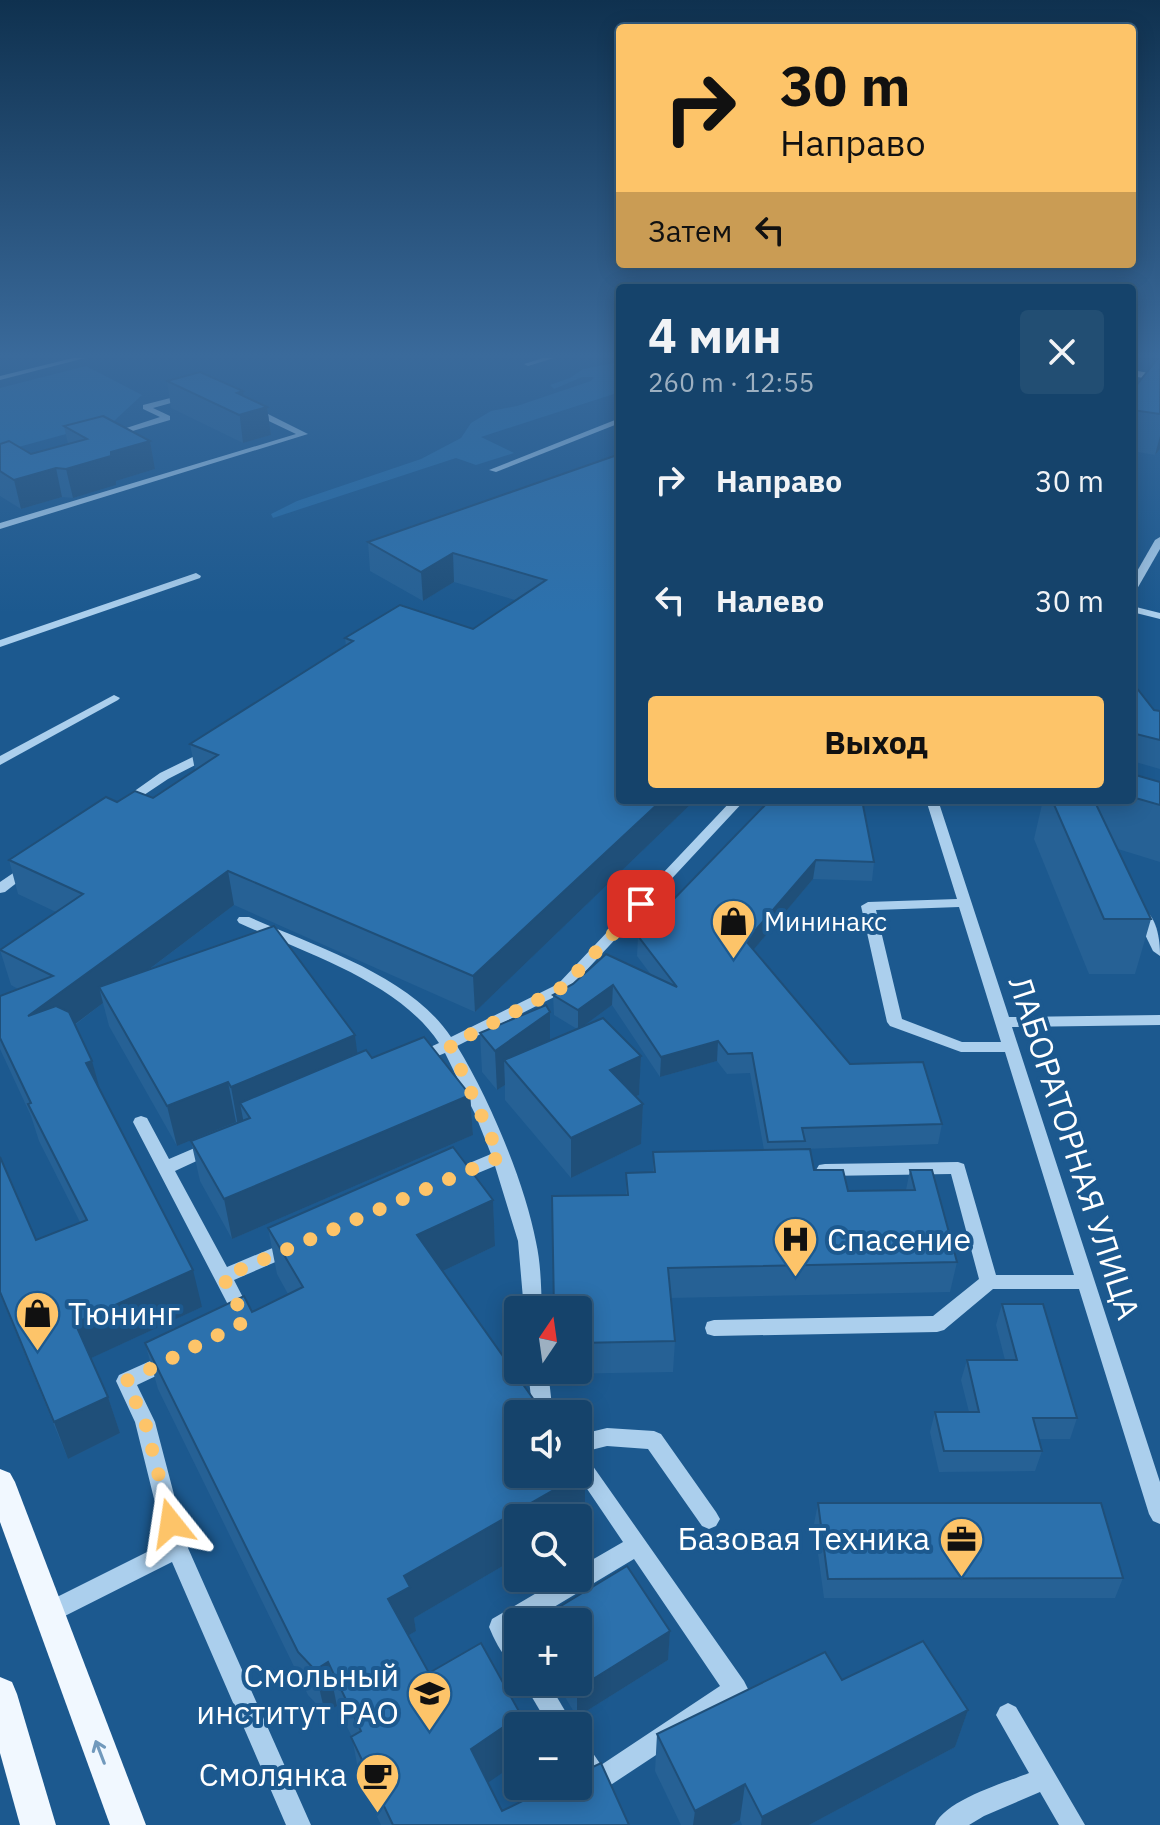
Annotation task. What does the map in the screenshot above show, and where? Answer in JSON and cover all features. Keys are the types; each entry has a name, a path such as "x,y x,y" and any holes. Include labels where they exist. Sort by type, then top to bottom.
{"main road":[{"path":"0,1482 122,1823"},
{"path":"0,1694 38,1825"}],"street":[{"path":"0,526 274,443"},
{"path":"493,470 561,443"},
{"path":"1136,582 1160,540"},
{"path":"0,644 196,576"},
{"path":"1136,610 1160,616"},
{"path":"0,761 114,698"},
{"path":"111,811 164,776 226,744"},
{"path":"408,1064 563,987 735,804"},
{"name":"ЛАБОРАТОРНАЯ УЛИЦА","path":"933,804 1160,1514"},
{"path":"0,889 45,855"},
{"path":"1132,894 1160,951"},
{"path":"965,903 868,906 895,1022 961,1047 1010,1047"},
{"path":"244,920 264,937 389,988 426,1015 450,1045 500,1157 526,1234 532,1296"},
{"path":"1002,1022 1160,1020"},
{"path":"141,1122 246,1321 233,1328"},
{"path":"165,1168 222,1143"},
{"path":"442,1182 500,1157"},
{"path":"806,1170 958,1168 989,1282"},
{"path":"223,1277 310,1239"},
{"path":"714,1328 937,1324 989,1282 1086,1282"},
{"path":"180,1354 126,1381 145,1422 177,1548 299,1825"},
{"path":"592,1441 607,1437 654,1440 709,1519"},
{"path":"592,1479 736,1689 597,1782 592,1774"},
{"path":"532,1608 637,1545"},
{"path":"47,1614 177,1548"},
{"path":"1008,1715 1073,1825"},
{"path":"947,1825 975,1807 1046,1778"}],"shaded area":[{"path":"0,443 32,443 0,452"},
{"path":"451,443 494,443 514,453 476,465 456,458 273,518 271,514 297,501 421,459"}],"building":[{"path":"13,443 31,454 71,443 142,443 66,469 56,468 14,480 0,471 0,444"},
{"path":"616,455 616,804 658,804 473,976 228,871 28,1016 56,1006 69,1012 92,1061 86,1063 193,1270 75,1323 108,1397 54,1422 0,1292 0,1157 36,1240 87,1220 28,1104 31,1103 0,1038 0,996 53,976 0,950 83,894 9,860 106,797 117,802 135,791 153,798 218,755 190,744 353,641 345,638 400,605 473,629 546,580 453,553 421,572 368,542"},
{"path":"1136,687 1154,710 1160,711 1160,740 1136,734"},
{"path":"1136,775 1160,782 1160,805 1136,798"},
{"path":"766,804 863,804 874,862 816,860 746,941 850,1064 923,1062 942,1124 802,1128 805,1141 768,1142 752,1053 728,1054 718,1041 661,1057 613,985 578,1010 553,995 573,984 606,954 677,987 638,936"},
{"path":"1054,804 1096,804 1151,919 1104,919"},
{"path":"274,926 355,1035 231,1087 228,1082 167,1106 99,987"},
{"path":"546,1005 550,1012 495,1051 480,1033"},
{"path":"603,1018 641,1056 610,1070 643,1104 571,1138 504,1060"},
{"path":"424,1037 470,1095 224,1199 191,1141 250,1118 240,1103 366,1050 372,1058"},
{"path":"453,1147 493,1200 417,1235 504,1358 504,1384 523,1384 534,1400 504,1400 504,1488 557,1488 529,1504 504,1504 504,1519 404,1576 410,1587 388,1599 429,1673 481,1643 504,1684 504,1696 510,1696 519,1712 504,1712 504,1727 471,1749 502,1811 524,1800 592,1800 592,1767 601,1763 629,1825 393,1825 351,1737 361,1731 328,1662 315,1670 298,1652 145,1343 244,1296 252,1312 303,1287 268,1228"},
{"path":"810,1149 814,1170 843,1170 848,1191 915,1190 910,1170 932,1170 957,1262 668,1268 675,1341 592,1343 592,1296 554,1296 552,1196 628,1195 626,1173 655,1172 653,1152"},
{"path":"1002,1304 1043,1304 1077,1418 1033,1418 1042,1451 944,1451 935,1412 979,1412 967,1360 1017,1360"},
{"path":"818,1503 1101,1503 1123,1578 828,1579"},
{"path":"627,1566 670,1631 592,1680 592,1608 558,1608 584,1592 592,1592 592,1587"},
{"path":"923,1641 968,1710 762,1817 745,1784 695,1811 657,1734 825,1652 842,1680"}],"place":[{"name":"Мининакс","path":"733,961"},
{"name":"Спасение","path":"796,1279"},
{"name":"Тюнинг","path":"37,1353"},
{"name":"Базовая Техника","path":"961,1578"},
{"name":"Смольный институт РАО","path":"430,1733"},
{"name":"Смолянка","path":"378,1814"}],"route":[{"path":"171,1523 145,1422 126,1381 246,1321 223,1277 500,1157 450,1045 563,987 641,904"}]}
